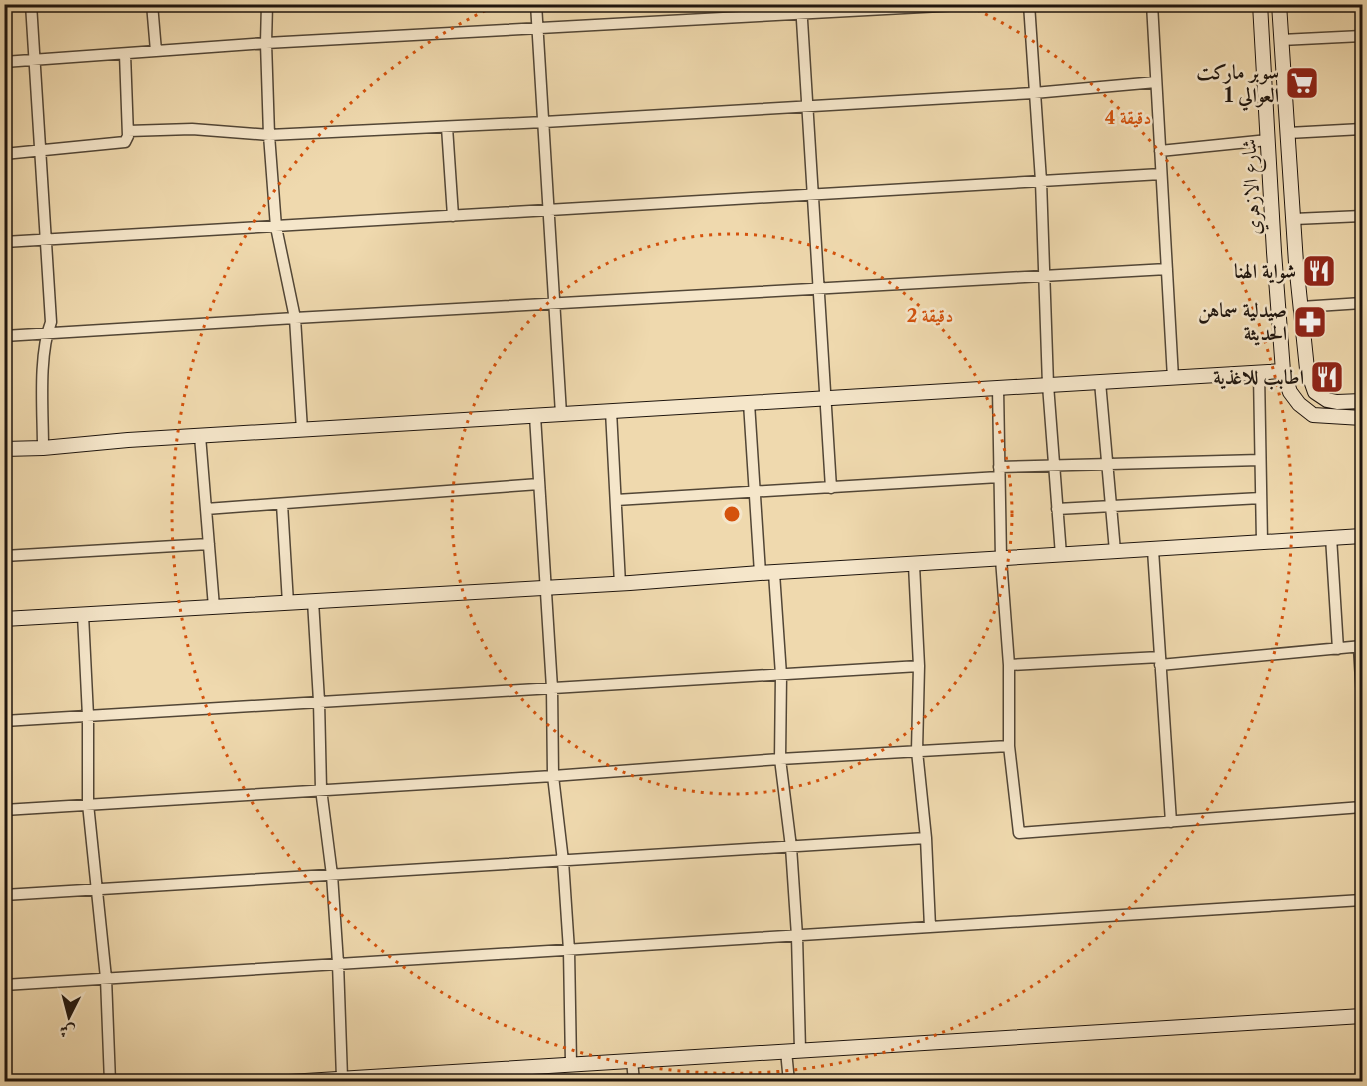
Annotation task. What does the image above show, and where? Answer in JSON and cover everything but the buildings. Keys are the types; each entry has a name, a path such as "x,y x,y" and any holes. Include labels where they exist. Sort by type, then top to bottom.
{"street":[{"path":"31,4 51,322 47,333 42,392 43,448"},
{"path":"152,4 156,51"},
{"path":"267,4 269,135 276,227 295,318 302,430"},
{"path":"536,4 561,414"},
{"path":"4,62 266,43 538,30 801,10 978,4"},
{"path":"1029,4 1041,181 1048,385 1061,555"},
{"path":"1152,4 1173,378"},
{"name":"شارع الازهري","path":"1260,4 1283,371 1290,392 1299,404 1313,415 1362,418"},
{"name":"شارع الازهري","path":"1279,4 1307,369 1315,392 1319,396 1332,402 1362,401"},
{"path":"801,10 831,488"},
{"path":"1281,40 1362,36"},
{"path":"4,154 123,144 128,139 125,54"},
{"path":"128,131 192,129 269,135 447,127 1034,93 1156,82"},
{"path":"447,127 453,216"},
{"path":"1288,133 1362,129"},
{"path":"1160,150 1268,140"},
{"path":"4,242 1161,174"},
{"path":"1294,219 1362,216"},
{"path":"4,336 1167,269"},
{"path":"1301,307 1362,303"},
{"path":"4,449 1283,371"},
{"path":"1259,373 1262,542"},
{"path":"1100,382 1115,551"},
{"path":"998,388 1001,559 1009,665 1009,746 1019,833 1362,807"},
{"path":"749,403 755,492 781,675 780,759 797,936 793,1050 789,1082"},
{"path":"611,411 620,584"},
{"path":"535,416 552,688 553,776 563,861 569,950 571,1064"},
{"path":"200,436 214,607"},
{"path":"616,500 831,488 1054,466 1260,460"},
{"path":"207,509 539,484"},
{"path":"1057,508 1261,498"},
{"path":"282,504 288,603"},
{"path":"1331,537 1338,649"},
{"path":"4,619 620,584 1331,537 1362,537"},
{"path":"4,556 209,544"},
{"path":"1153,550 1171,822"},
{"path":"914,565 919,666 917,751 926,838 930,927"},
{"path":"313,601 321,789 332,875 342,1078"},
{"path":"83,615 88,716 88,804 106,978 110,1082"},
{"path":"1009,665 1160,661 1361,647 1362,697"},
{"path":"4,721 919,666"},
{"path":"4,810 1009,746"},
{"path":"4,895 926,838"},
{"path":"4,985 1362,900"},
{"path":"289,1082 342,1078 458,1076 571,1064 1362,1016"},
{"path":"633,1060 634,1082"}],"place":[{"name":"سوبر ماركت العوالي 1","path":"1302,83"},
{"name":"شواية الهنا","path":"1319,271"},
{"name":"صيدلية سماهن الحديثة","path":"1310,322"},
{"name":"اطابب للاغذية","path":"1327,377"}]}
